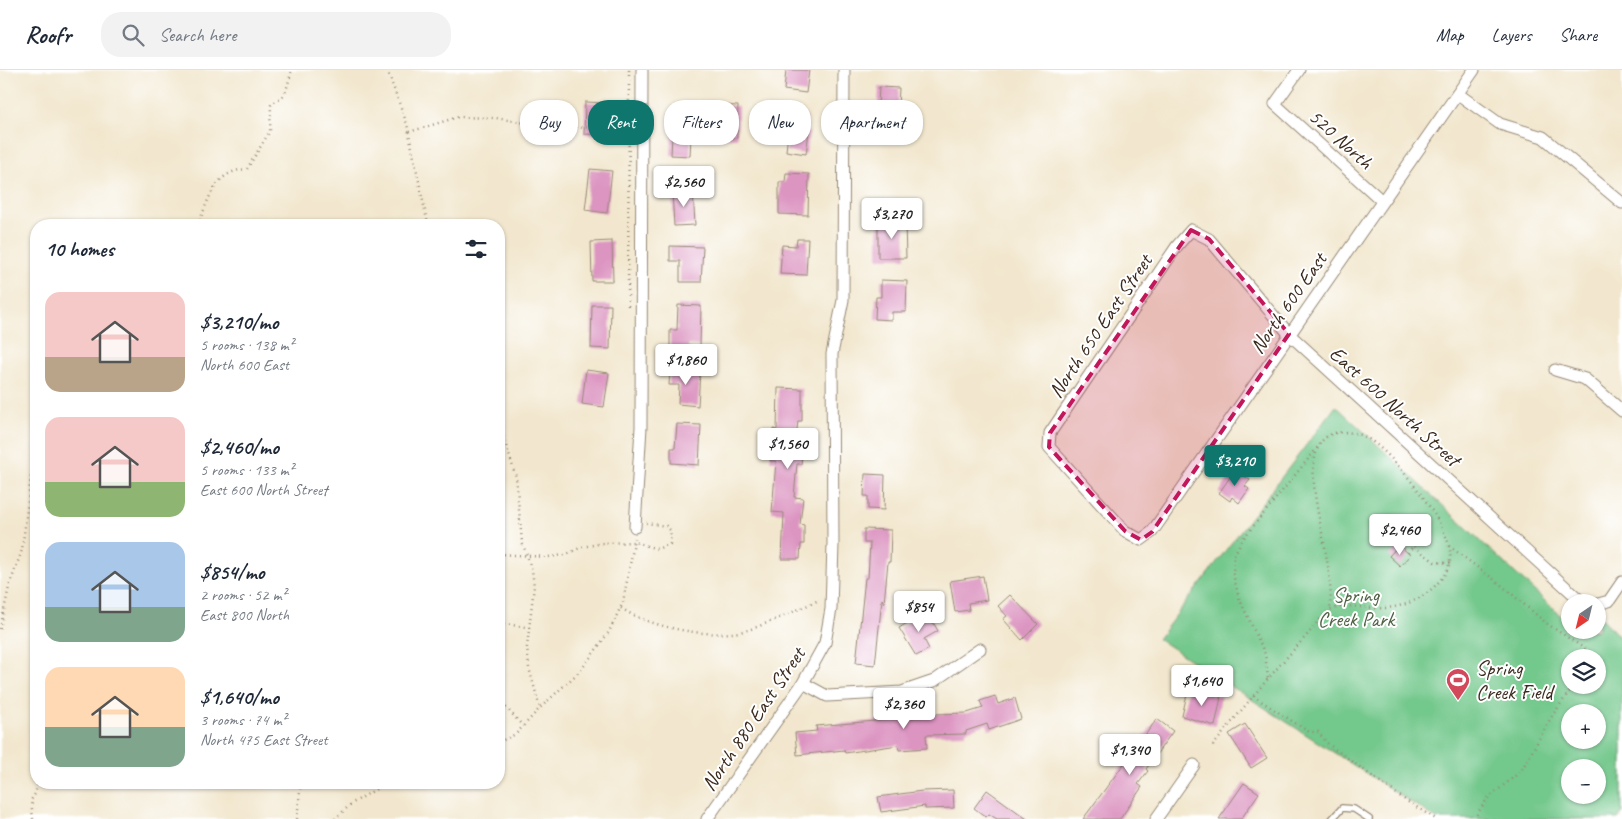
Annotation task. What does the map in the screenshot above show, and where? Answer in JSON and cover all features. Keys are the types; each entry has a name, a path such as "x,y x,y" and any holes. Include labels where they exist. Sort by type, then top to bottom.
{"street":[{"path":"642,70 642,100"},
{"name":"North 880 East Street","path":"707,819 802,683 826,643 832,594 832,354 843,300 844,70"},
{"name":"520 North","path":"1299,70 1275,104 1382,201"},
{"name":"North 600 East","path":"1125,531 1141,540 1152,532 1474,70"},
{"path":"1458,94 1500,124 1543,137 1622,203"},
{"path":"635,524 641,427 642,145"},
{"name":"East 600 North Street","path":"1191,230 1209,239 1289,334 1573,594"},
{"name":"North 650 East Street","path":"1125,531 1049,447 1050,433 1177,246 1191,230"},
{"path":"1555,370 1585,379 1622,411"},
{"path":"1606,602 1609,601 1622,582"},
{"path":"802,683 827,696 902,692 934,681 980,649"},
{"path":"1156,819 1194,765"}],"lane":[{"path":"1332,819 1342,808 1348,807 1369,819"}],"path":[{"path":"201,219 218,181 232,170 247,169 262,147 270,131 271,105 280,100 285,94 292,70"},
{"path":"387,70 409,132 427,219"},
{"path":"628,70 628,312"},
{"path":"409,132 458,117 496,118 562,129 588,127"},
{"path":"1212,746 1252,695 1268,678 1330,610 1351,606 1374,608 1403,606 1418,600 1434,586 1442,578 1451,563 1450,546 1440,520 1397,462 1363,436 1343,431 1330,435 1318,446 1242,540 1234,555 1233,574 1239,598 1265,654 1268,678"},
{"path":"505,441 516,477 525,556 532,570 534,586 527,647 529,668 540,708"},
{"path":"1318,446 1312,472 1326,553 1331,597 1330,610"},
{"path":"0,628 8,588 22,550 30,484"},
{"path":"505,554 548,557 565,555 582,547 604,543 635,542 657,549 670,544 672,537 671,531 666,526 635,524 635,542 620,608 609,632 581,670 540,708 516,734 505,739"},
{"path":"1408,554 1413,546 1435,562 1451,563"},
{"path":"1450,546 1500,584 1546,623 1586,649"},
{"path":"620,608 632,616 665,627 726,634 750,630 832,594"},
{"path":"505,624 530,628"},
{"path":"1474,819 1487,799 1521,771 1552,716 1568,694"},
{"path":"1252,695 1309,732 1318,732 1328,744 1408,802 1436,819"},
{"path":"505,706 524,726"},
{"path":"33,819 30,800 36,789"},
{"path":"297,819 299,789"},
{"path":"335,819 351,804 376,789"}],"highlighted area":[{"path":"1191,230 1209,239 1289,334 1152,532 1141,540 1125,531 1049,447 1050,433"}],"green space":[{"name":"Spring Creek Park","path":"1336,406 1561,616 1561,639 1606,639 1606,622 1622,640 1622,813 1618,819 1437,819 1158,639"}],"building":[{"path":"786,70 809,70 806,93 784,90"},
{"path":"879,87 899,88 898,100 878,100"},
{"path":"585,102 588,102 588,134 584,134"},
{"path":"672,145 691,145 690,156 671,155"},
{"path":"787,145 807,145 806,154 786,151"},
{"path":"590,169 612,171 607,213 585,210"},
{"path":"786,173 809,174 808,215 779,214 779,182 785,182"},
{"path":"693,189 695,225 674,226 672,190"},
{"path":"878,222 905,222 906,258 878,258"},
{"path":"797,239 808,239 806,275 780,274 782,245 796,246"},
{"path":"612,241 613,281 592,281 591,242"},
{"path":"670,246 703,247 701,282 680,282 680,261 670,261"},
{"path":"881,280 907,281 906,312 892,312 892,320 875,319 876,297 881,297"},
{"path":"592,305 611,305 610,349 591,348"},
{"path":"678,305 701,306 700,346 688,345 688,349 670,349 670,330 677,330"},
{"path":"670,369 700,371 698,406 678,404 679,385 669,385"},
{"path":"586,370 609,373 604,407 582,404"},
{"path":"778,388 802,389 802,421 798,421 795,446 803,447 801,464 797,464 794,497 803,498 800,524 804,525 804,544 801,544 800,559 782,559 784,513 772,512 776,461 770,461 774,429 777,430"},
{"path":"677,424 701,425 699,465 671,463 671,448 675,448"},
{"path":"1235,470 1250,480 1245,486 1249,489 1239,503 1232,497 1230,501 1219,493"},
{"path":"865,474 885,475 884,510 868,509 868,496 864,496"},
{"path":"864,529 891,530 890,562 888,562 884,603 882,599 875,665 856,663 865,578 868,578 870,543 864,543"},
{"path":"1399,545 1410,555 1400,566 1389,556"},
{"path":"983,576 987,600 968,603 969,610 955,612 950,581"},
{"path":"1010,595 1038,624 1022,640 1003,619 1007,616 998,606"},
{"path":"927,611 938,631 924,639 929,649 916,656 899,628"},
{"path":"1188,690 1221,697 1215,726 1182,716"},
{"path":"995,696 998,704 1015,698 1021,719 989,730 987,724 966,731 966,734 926,735 927,748 899,750 898,745 845,753 844,750 797,755 795,733 817,731 816,726 934,716 934,714 967,713 983,708 980,701"},
{"path":"1157,719 1173,731 1146,769 1148,771 1138,784 1142,787 1120,819 1083,819"},
{"path":"1245,724 1267,758 1251,768 1229,734"},
{"path":"1244,783 1259,793 1241,819 1219,819"},
{"path":"953,790 954,808 925,809 925,806 881,812 878,797 922,791"},
{"path":"987,790 1027,819 997,819 989,814 986,817 974,808"}],"place":[{"name":"Spring Creek Field","path":"1458,701"}]}
